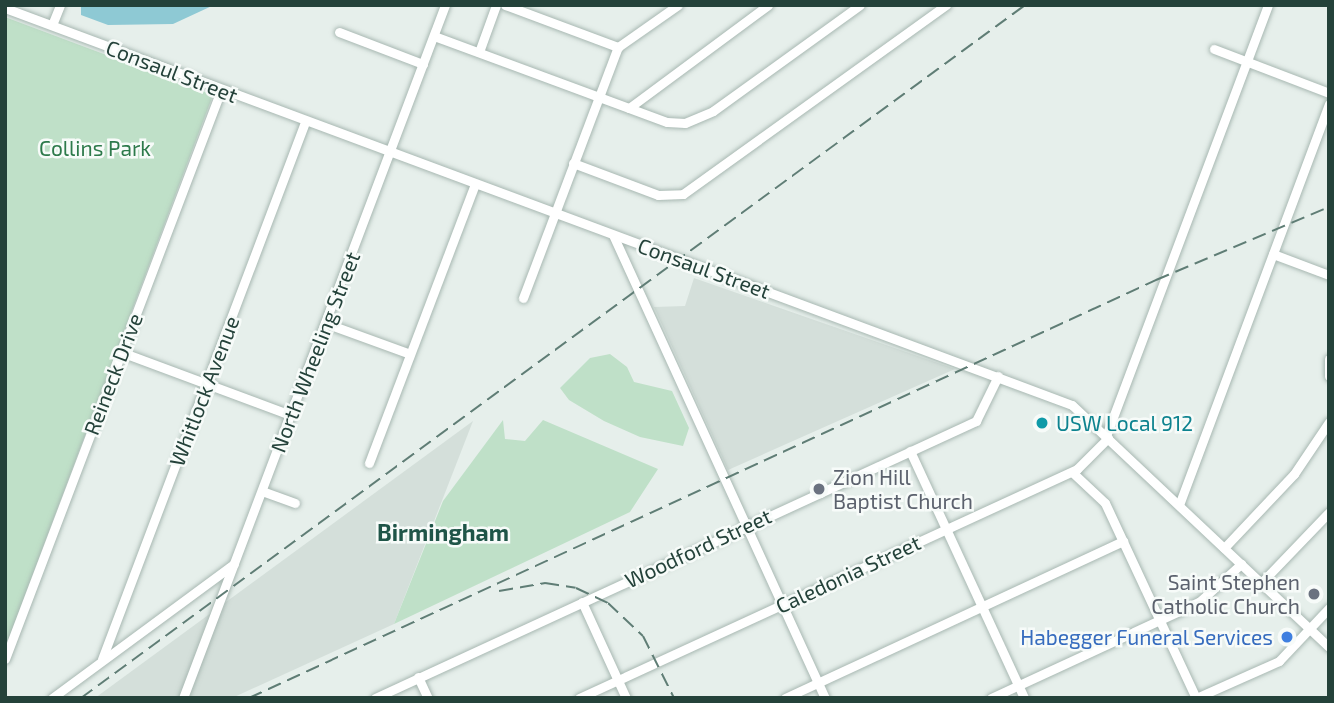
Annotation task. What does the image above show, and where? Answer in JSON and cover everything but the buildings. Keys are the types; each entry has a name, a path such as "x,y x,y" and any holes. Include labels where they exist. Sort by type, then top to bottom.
{"street":[{"path":"52,25 60,5"},
{"name":"North Wheeling Street","path":"183,698 445,5"},
{"path":"479,52 496,5"},
{"path":"505,5 618,47"},
{"path":"523,298 597,96 618,47 678,5"},
{"path":"629,108 768,5"},
{"path":"433,36 667,122 697,121 860,5"},
{"path":"573,163 658,195 683,194 946,5"},
{"path":"1107,437 1268,5"},
{"name":"Consaul Street","path":"5,8 305,122 1072,405 1329,647"},
{"path":"339,32 423,64"},
{"path":"1214,49 1329,93"},
{"name":"Reineck Drive","path":"5,659 221,90"},
{"path":"1179,505 1329,104"},
{"name":"Whitlock Avenue","path":"102,659 305,122"},
{"path":"369,463 475,184"},
{"path":"612,235 825,698"},
{"path":"1272,254 1329,275"},
{"path":"326,323 410,354"},
{"path":"121,352 290,415"},
{"path":"1329,359 1329,376"},
{"name":"Woodford Street","path":"375,698 982,417 998,376"},
{"path":"1224,548 1294,474 1329,422"},
{"name":"Caledonia Street","path":"579,698 1072,472 1107,437"},
{"path":"911,451 1024,698"},
{"path":"1072,472 1105,503 1196,698 1279,661 1329,608"},
{"path":"262,491 295,503"},
{"path":"1261,583 1329,512"},
{"path":"785,698 1123,541"},
{"path":"52,698 102,659 117,653 235,563"},
{"path":"991,698 1209,597 1241,564"},
{"path":"582,602 626,698"},
{"path":"418,677 428,698"}],"shaded area":[{"path":"694,278 955,369 728,470 654,307 685,306"},
{"path":"473,421 394,624 232,698 95,698"}],"green space":[{"name":"Collins Park","path":"5,17 213,95 5,648"},
{"path":"610,354 627,367 634,382 672,391 689,428 683,446 640,437 604,421 569,400 560,388 590,358"},
{"path":"503,420 505,439 525,441 543,420 658,469 630,512 394,624 443,501"}],"water":[{"path":"81,5 214,5 173,24 108,25 81,15"}],"railway":[{"path":"81,698 1025,5"},
{"path":"249,698 1156,280 1329,207"},
{"path":"499,591 545,583 576,588 608,603 643,636 674,698"}],"place":[{"name":"USW Local 912","path":"1042,423"},
{"name":"Zion Hill Baptist Church","path":"819,489"},
{"name":"Saint Stephen Catholic Church","path":"1314,594"},
{"name":"Habegger Funeral Services","path":"1287,637"}],"district":[{"name":"Birmingham","path":"443,532"}]}
